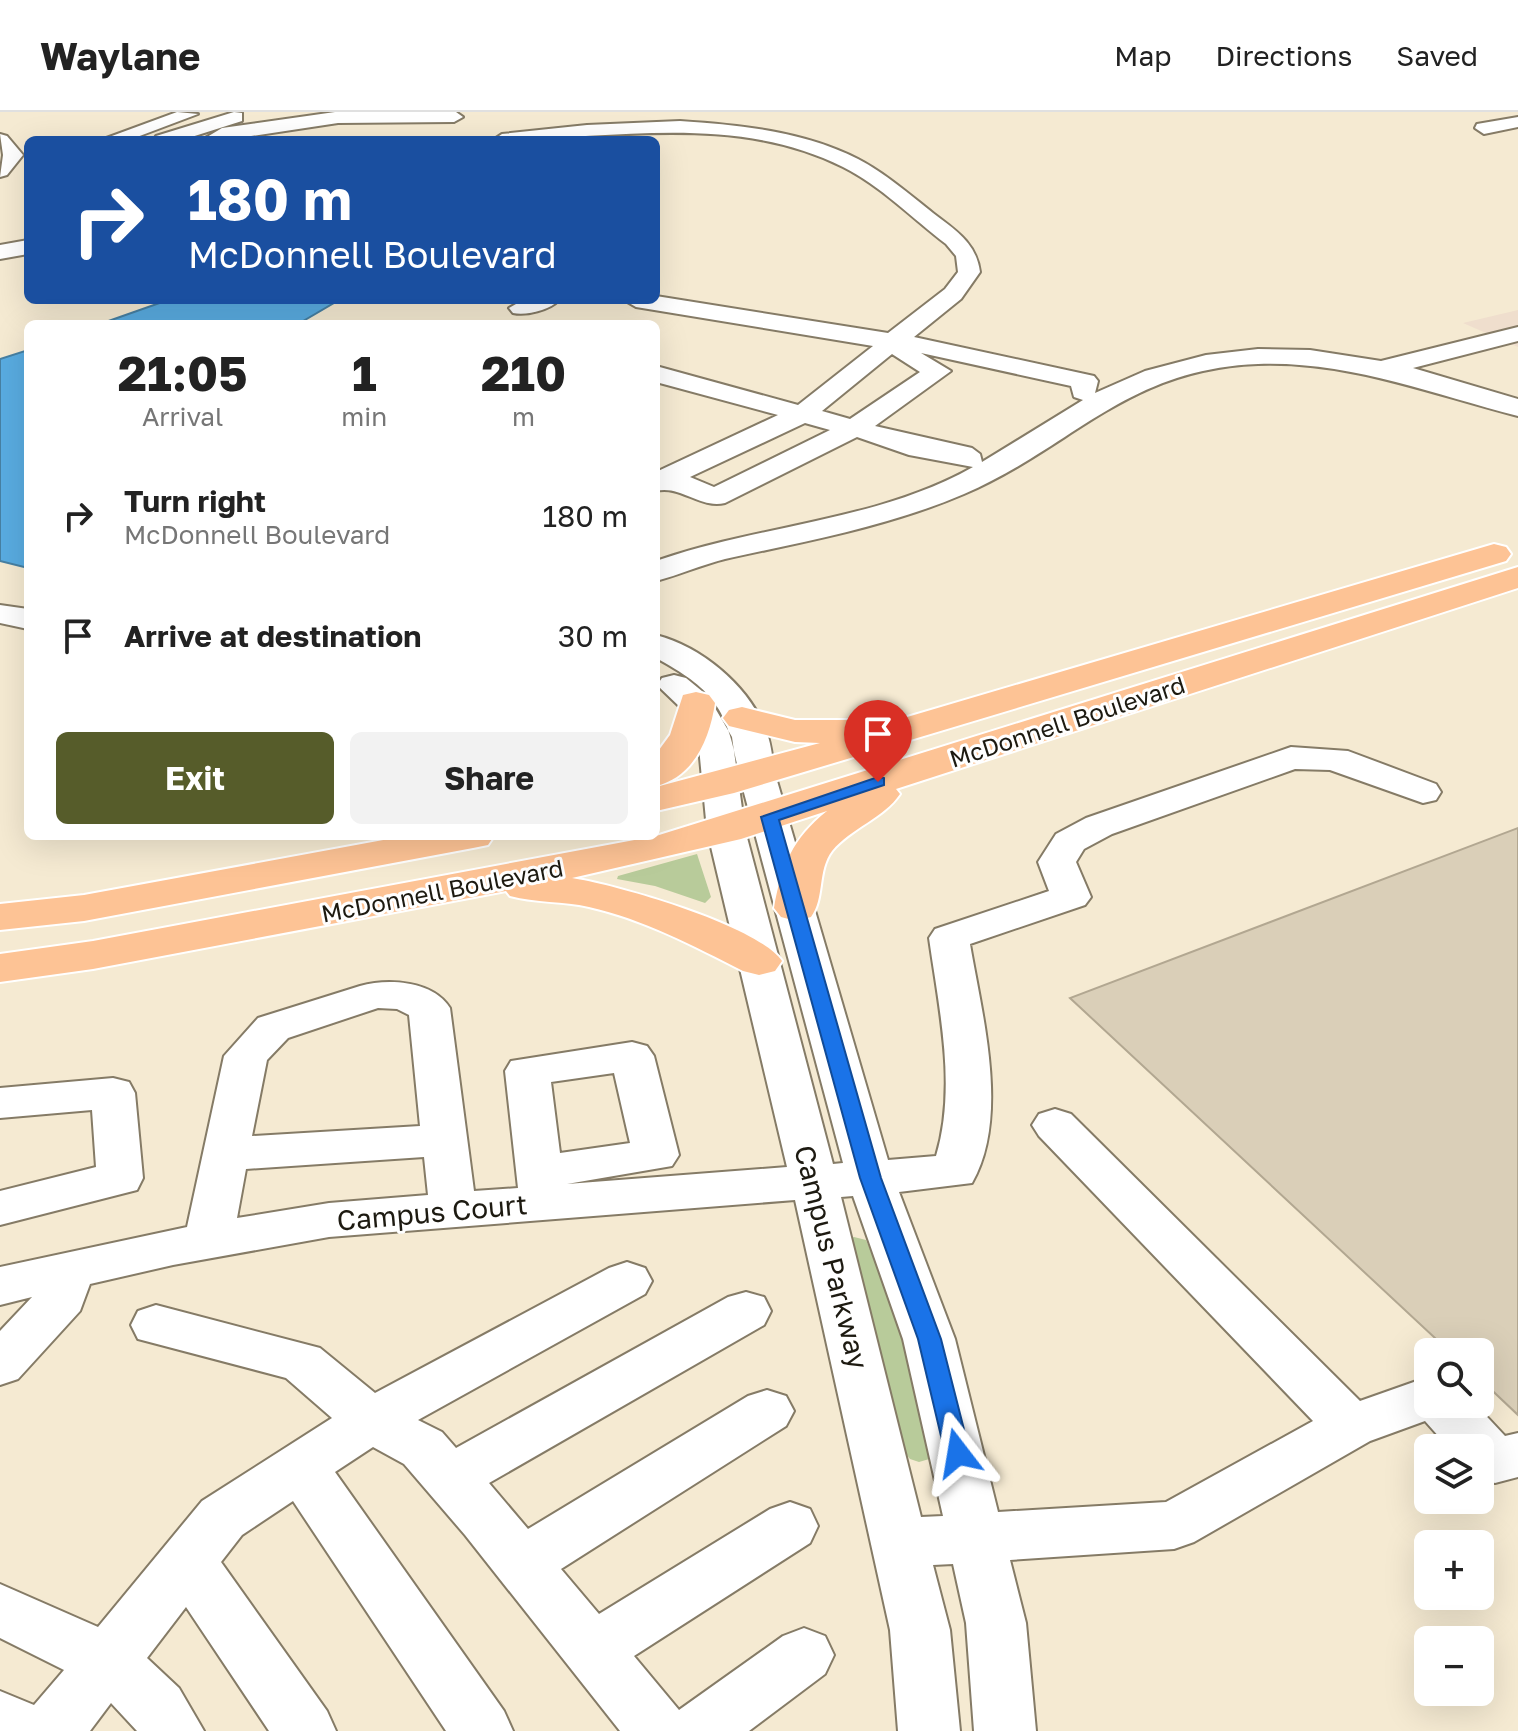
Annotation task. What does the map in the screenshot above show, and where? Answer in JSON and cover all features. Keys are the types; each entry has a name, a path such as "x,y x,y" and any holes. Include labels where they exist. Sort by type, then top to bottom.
{"main road":[{"name":"McDonnell Boulevard","path":"660,799 743,802 913,728 1518,547"},
{"name":"McDonnell Boulevard","path":"660,827 743,802 908,772 1518,577"},
{"path":"660,771 675,762 692,734 696,703"},
{"path":"742,718 795,731 839,733 913,728"},
{"path":"796,908 802,869 815,845 843,819 908,772"},
{"name":"McDonnell Boulevard","path":"0,917 84,908 451,840"},
{"name":"McDonnell Boulevard","path":"0,968 93,955 459,886 615,840"},
{"path":"459,886 533,887 602,897 681,922 759,961"}],"street":[{"path":"120,136 162,120 198,112"},
{"path":"188,136 268,123 383,113 455,121"},
{"path":"224,136 268,123 425,131 455,121"},
{"path":"1484,128 1518,122"},
{"path":"530,136 587,128 647,125 713,127 807,143 851,163 954,239 967,255 969,272 953,294 907,343 802,414 660,486"},
{"path":"0,140 13,155 0,171"},
{"path":"0,252 24,248"},
{"path":"521,308 534,304"},
{"path":"659,304 907,343 1024,367 1085,381 1094,395"},
{"path":"641,320 665,305"},
{"path":"1384,368 1518,334"},
{"path":"907,343 904,354 938,371 1059,397 1094,395 1202,364 1257,356 1327,357 1452,384 1518,408"},
{"path":"1000,384 1024,367"},
{"path":"660,487 715,497 854,428 938,371"},
{"path":"660,375 909,443 919,449 997,467"},
{"path":"1416,378 1446,395 1518,423"},
{"path":"660,571 730,547 873,517 940,494 997,467 1094,395"},
{"path":"660,488 722,535 730,547"},
{"path":"0,614 24,618"},
{"path":"660,647 684,659 729,696 749,731 743,802"},
{"path":"660,672 696,703 796,908 870,1178 929,1339 979,1538 996,1623 1005,1731"},
{"name":"Campus Court","path":"0,1286 208,1241 329,1220 453,1210 541,1188 814,1182 955,1171 969,1123 964,1033 949,938 1071,897 1057,862 1069,842 1099,826 1291,758 1335,759 1423,792"},
{"name":"Campus Parkway","path":"743,802 759,961 901,1543 920,1630 929,1731"},
{"path":"208,1241 246,1056 273,1028 375,995 404,996 429,1008 453,1210"},
{"path":"0,1103 113,1093 120,1178 0,1208"},
{"path":"1055,1125 1351,1426"},
{"path":"226,1154 446,1140"},
{"path":"0,1365 62,1298 68,1270"},
{"path":"52,1731 222,1518 371,1420 627,1281"},
{"path":"450,1478 746,1311"},
{"path":"156,1325 302,1362 371,1420 423,1448 594,1649 658,1731"},
{"path":"901,1543 1174,1525 1351,1426 1414,1403"},
{"path":"522,1563 767,1411"},
{"path":"1455,1418 1495,1461 1518,1455"},
{"path":"299,1465 482,1731"},
{"path":"594,1649 790,1526"},
{"path":"187,1560 305,1731"},
{"path":"0,1610 106,1661 136,1685 173,1731"},
{"path":"700,1731 804,1655"},
{"path":"0,1720 25,1731"}],"shaded area":[{"path":"1518,310 1518,347 1463,323"}],"green space":[{"path":"697,854 711,897 705,903 655,886 617,879 618,876"},
{"path":"849,1239 866,1240 913,1347 936,1457 919,1462 910,1459 903,1450"}],"water":[{"path":"157,304 332,304 305,320 111,320"},
{"path":"24,351 24,567 0,561 0,359"}],"building":[{"path":"1518,828 1518,1415 1494,1392 1494,1338 1435,1338 1070,998"}],"route":[{"path":"878,782 769,817 824,1002 870,1178 929,1339 958,1453"}]}
